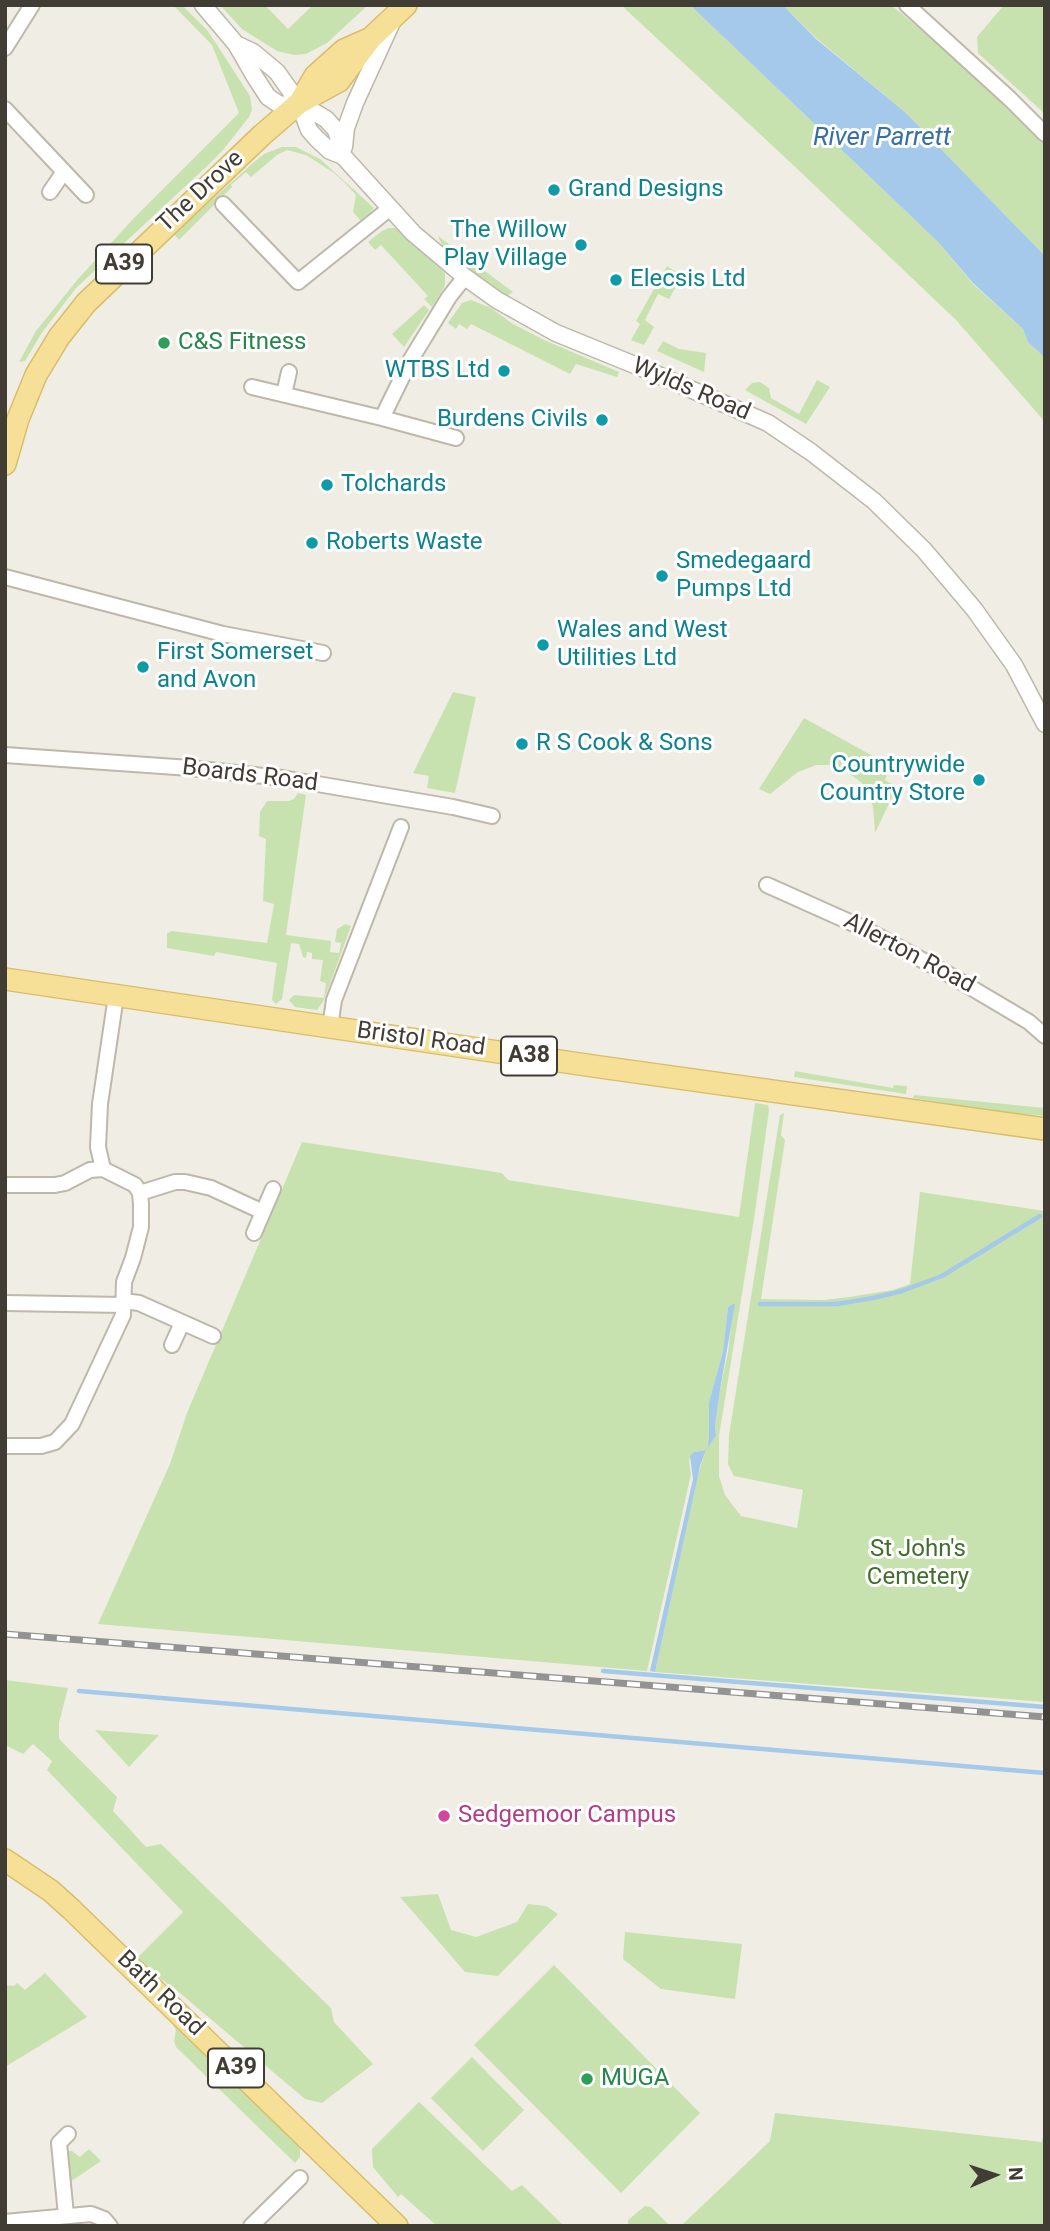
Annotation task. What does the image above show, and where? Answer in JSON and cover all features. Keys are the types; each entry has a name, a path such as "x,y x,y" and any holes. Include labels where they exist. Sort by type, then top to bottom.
{"main road":[{"name":"A39","path":"299,103 339,80 370,38 400,11"},
{"name":"The Drove","path":"5,464 18,419 36,375 72,319 132,257 299,103"},
{"name":"Bristol Road","path":"5,979 1045,1129"},
{"name":"Bath Road","path":"5,1860 51,1891 80,1917 397,2226"}],"street":[{"path":"5,48 32,5"},
{"name":"Wylds Road","path":"203,5 236,44 253,52 277,72 299,103 309,130 330,151 343,156 413,233 497,300 556,333 768,423 855,485 905,530 962,594 1014,665 1045,724"},
{"path":"907,5 1045,134"},
{"path":"343,156 346,128 355,103 400,11"},
{"path":"5,109 86,195"},
{"path":"50,192 63,173"},
{"path":"223,204 298,282 389,209"},
{"path":"382,418 410,361 465,276"},
{"path":"284,394 289,372"},
{"path":"252,387 456,438"},
{"path":"5,577 223,634 323,653"},
{"name":"Boards Road","path":"5,755 190,768 282,778 492,816"},
{"path":"330,1027 334,1000 401,827"},
{"name":"Allerton Road","path":"767,885 863,928 936,967 1029,1022 1045,1036"},
{"path":"103,1169 98,1147 100,1104 116,996"},
{"path":"5,1185 55,1185 65,1183 90,1170 103,1169 135,1185 139,1193 141,1227 124,1282 123,1315 79,1412 65,1433 55,1442 41,1446 5,1446"},
{"path":"139,1193 175,1182 185,1182 211,1188 263,1212"},
{"path":"254,1233 274,1189"},
{"path":"5,1303 139,1303 213,1336"},
{"path":"172,1345 182,1323"},
{"path":"66,2215 59,2143 68,2134"},
{"path":"251,2226 300,2178"},
{"path":"5,2222 91,2214 110,2226"}],"green space":[{"path":"173,5 182,5 207,30 250,96 252,110 249,117 206,167 76,288 41,334 25,361 19,362 36,331 78,279 133,219 239,113 212,45"},
{"path":"220,5 265,5 288,29 313,5 368,5 327,43 306,54 294,55 277,51 242,29"},
{"path":"621,5 690,5 938,242 973,284 1023,329 1028,342 1045,358 1045,422 956,320"},
{"path":"783,5 891,5 977,76 1033,129 1045,142 1045,256 905,112 816,38"},
{"path":"1004,5 1045,5 1045,114 978,53 977,37"},
{"path":"282,147 296,147 320,159 374,208 361,221 353,212 356,195 346,184 306,155 287,150 251,177 246,172 179,240 174,234 254,162 264,154"},
{"path":"389,228 396,228 445,273 445,285 432,307 424,299 428,296 381,245 375,250 368,242"},
{"path":"438,236 513,292 507,296 470,270 443,248"},
{"path":"667,266 682,276 669,299 658,294 645,320 654,327 644,345 631,340 640,324 636,321"},
{"path":"471,300 491,308 513,324 544,340 619,372 617,377 576,364 570,374 471,324 467,329 459,324 456,329 448,323 462,303"},
{"path":"424,305 429,310 404,347 392,334"},
{"path":"663,341 679,349 706,353 704,372 657,351"},
{"path":"817,380 830,387 806,424 745,390 752,383 760,382 769,388 771,398 799,414"},
{"path":"453,692 476,697 455,793 427,788 429,776 413,773"},
{"path":"804,718 891,766 885,780 897,787 875,833 870,798 862,783 843,769 832,765 816,765 798,772 770,794 759,789"},
{"path":"298,793 306,795 286,935 331,941 330,952 339,953 341,943 335,942 337,929 346,924 351,926 324,1000 317,1010 295,1007 289,1000 294,995 324,998 326,983 320,981 323,960 312,959 312,953 307,952 306,958 303,957 299,944 291,943 282,999 276,1004 272,1000 277,963 216,952 214,956 167,948 167,933 172,931 267,943 274,904 263,901 266,839 259,836 260,812 267,801 289,801"},
{"path":"795,1071 893,1088 894,1085 907,1086 906,1094 794,1077"},
{"path":"914,1095 1045,1108 1045,1116 987,1110 913,1098"},
{"name":"St John's Cemetery","path":"755,1103 768,1105 754,1219 719,1436 719,1476 725,1495 741,1516 797,1528 803,1490 734,1476 728,1464 729,1435 780,1115 784,1113 781,1135 785,1140 761,1299 824,1300 893,1290 910,1284 920,1192 1045,1211 1045,1702 655,1672 696,1480 706,1450 694,1452 689,1460 691,1474 647,1671 98,1624 170,1464 187,1413 302,1142 502,1173 508,1180 739,1217","holes":["734,1304 720,1390 716,1436 707,1448 709,1402 723,1351 728,1307"]},
{"path":"5,1680 68,1688 59,1723 59,1739 117,1797 113,1811 146,1847 161,1844 331,2008 334,2022 373,2064 322,2103 305,2099 180,1993 135,1960 183,1912 47,1770 52,1761 33,1744 23,1754 5,1745"},
{"path":"95,1730 159,1735 129,1767"},
{"path":"438,1894 451,1930 476,1937 517,1922 528,1904 546,1906 558,1914 498,1976 465,1972 400,1897"},
{"path":"625,1932 742,1944 735,1999 661,1989 623,1959"},
{"name":"MUGA","path":"554,1965 700,2113 621,2193 474,2045"},
{"path":"45,1973 87,2017 5,2067 5,1985 14,1986 17,1983 25,1990"},
{"path":"166,2013 300,2142 300,2157 295,2163 176,2047 176,2030"},
{"path":"472,2057 524,2110 483,2151 431,2098"},
{"path":"419,2102 512,2191 522,2185 564,2226 437,2226 401,2194 398,2197 373,2167 372,2149"},
{"path":"775,2113 1042,2142 1045,2123 1045,2226 683,2224 770,2141"},
{"path":"89,2149 101,2161 67,2184 65,2154 72,2151 80,2157"},
{"path":"645,2206 651,2207 670,2226 628,2226 628,2220"}],"water":[{"name":"River Parrett","path":"690,5 783,5 816,39 905,112 1045,256 1045,358 1028,342 1023,329 973,283 938,242"},
{"path":"735,1304 720,1390 716,1436 707,1448 709,1402 723,1351 728,1307"},
{"path":"706,1450 700,1466 655,1672 650,1671 693,1479 690,1456 694,1452"}],"waterway":[{"path":"760,1304 837,1304 902,1291 942,1276 1040,1216"},
{"path":"603,1671 1045,1707"},
{"path":"79,1691 1045,1773"}],"railway":[{"path":"5,1634 1045,1717"}],"place":[{"name":"Grand Designs","path":"554,190"},
{"name":"The Willow Play Village","path":"581,245"},
{"name":"Elecsis Ltd","path":"616,280"},
{"name":"C&S Fitness","path":"164,343"},
{"name":"WTBS Ltd","path":"504,371"},
{"name":"Burdens Civils","path":"602,420"},
{"name":"Tolchards","path":"327,485"},
{"name":"Roberts Waste","path":"312,543"},
{"name":"Smedegaard Pumps Ltd","path":"662,576"},
{"name":"Wales and West Utilities Ltd","path":"543,645"},
{"name":"First Somerset and Avon","path":"143,667"},
{"name":"R S Cook & Sons","path":"522,744"},
{"name":"Countrywide Country Store","path":"979,780"},
{"name":"Sedgemoor Campus","path":"444,1816"},
{"name":"MUGA","path":"587,2079"}]}
